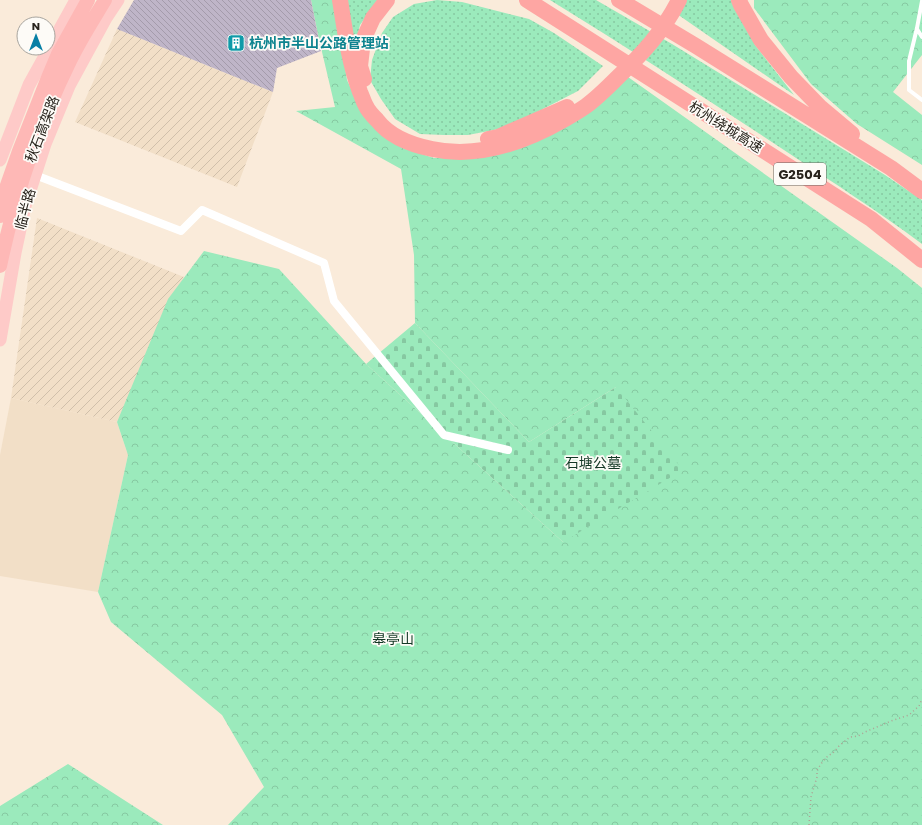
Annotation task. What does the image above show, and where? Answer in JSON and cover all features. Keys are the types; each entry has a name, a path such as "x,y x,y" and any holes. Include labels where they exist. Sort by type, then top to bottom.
{"highway":[{"name":"秋石高架路","path":"0,216 6,188 47,80 58,54 88,0"},
{"name":"秋石高架路","path":"0,266 23,178 44,119 70,59 105,0"},
{"path":"340,0 351,64 366,106 378,122 394,135 415,146 440,151 488,149 513,143 542,132 585,107 601,95 637,60 654,40 674,11 679,0"},
{"path":"387,0 373,18 363,40 360,66 367,88 374,101 390,121 406,132 434,140 462,143 498,137 566,108 594,86 639,42 666,0"},
{"path":"518,0 548,13"},
{"name":"杭州绕城高速","path":"527,0 871,219 922,260"},
{"path":"739,0 761,40 791,77 821,108 891,168 922,191"},
{"path":"621,1 891,168"}],"main road":[{"path":"0,160 29,85 76,0"},
{"name":"临半路","path":"0,340 17,240 25,206 45,144 69,86 106,18 118,0"}],"street":[{"path":"35,176 181,231 202,210 324,263 334,300 444,435 508,450"}],"lane":[{"path":"922,1 909,61 909,90 922,100"},
{"path":"917,28 922,37"}],"path":[{"path":"809,825 811,797 817,777 817,770 823,761 850,737 858,736 891,720 908,715 919,706 922,699"}],"shaded area":[{"path":"117,29 273,92 237,187 75,122"},
{"path":"37,218 184,277 117,422 11,398"},
{"path":"11,398 117,422 128,455 98,592 0,576 0,455"}],"green space":[{"name":"皋亭山","path":"311,0 333,0 347,80 361,111 403,148 434,158 482,157 628,77 897,268 922,288 922,825 228,825 264,787 222,715 111,622 98,592 128,455 117,422 168,299 204,251 279,269 366,364 563,542 616,387 529,442 415,323 414,255 401,169 296,111 335,107"},
{"path":"346,0 378,0 360,25 353,55"},
{"path":"437,0 462,2 529,19 554,33 603,66 578,91 499,129 468,135 420,134 395,119 381,99 370,80 372,60 382,33 393,17 414,4"},
{"path":"550,0 596,0 672,44 885,175 922,200 922,244 872,208 639,56"},
{"path":"685,0 733,0 755,45 794,95 677,14"},
{"path":"754,0 922,0 922,55 893,92 922,115 922,165 857,124 811,84 754,8"},
{"name":"石塘公墓","path":"415,323 529,442 616,387 683,470 563,542 366,364"},
{"path":"68,764 163,825 0,825 0,806"}],"building":[{"name":"杭州市半山公路管理站","path":"134,0 311,0 321,51 277,68 273,92 117,29"}],"place":[{"name":"杭州市半山公路管理站","path":"236,43"}]}
